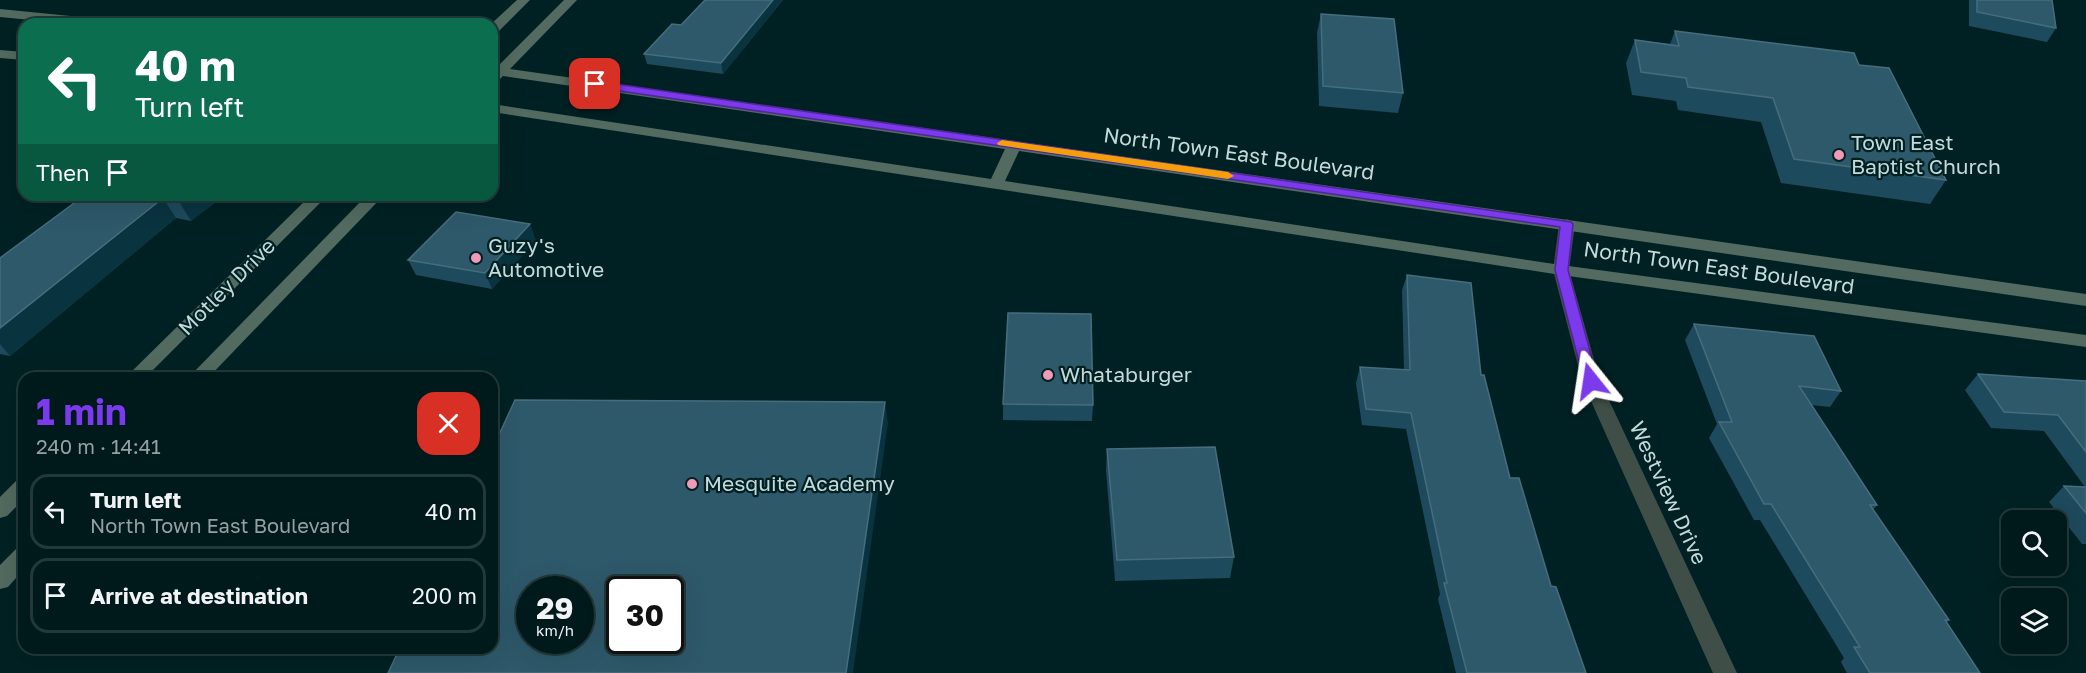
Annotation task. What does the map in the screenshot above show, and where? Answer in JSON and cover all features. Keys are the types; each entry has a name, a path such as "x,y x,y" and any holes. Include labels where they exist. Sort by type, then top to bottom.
{"main road":[{"path":"498,24 524,0"},
{"path":"498,70 572,0"},
{"path":"0,12 56,18"},
{"path":"0,54 18,56"},
{"name":"North Town East Boulevard","path":"498,73 1014,145 2086,300"},
{"name":"North Town East Boulevard","path":"498,109 1561,270 2086,341"},
{"path":"996,184 1014,145"},
{"name":"Motley Drive","path":"140,372 314,201"},
{"name":"Motley Drive","path":"203,372 370,201"},
{"path":"0,510 18,492"},
{"path":"0,580 18,561"}],"street":[{"name":"Westview Drive","path":"1567,224 1561,270 1591,381 1725,673"}],"building":[{"path":"705,0 773,0 721,63 644,54 672,24 681,25"},
{"path":"1977,0 2052,0 2056,28 1977,12"},
{"path":"1321,14 1394,19 1403,93 1323,86"},
{"name":"Town East Baptist Church","path":"1675,31 1854,53 1859,65 1889,68 1946,180 1794,159 1773,98 1688,87 1686,78 1641,72 1635,40 1679,46"},
{"path":"77,201 159,201 0,328 0,258"},
{"path":"456,212 530,224 485,273 408,260"},
{"path":"1407,275 1471,283 1481,375 1484,375 1510,478 1519,478 1551,586 1556,587 1586,673 1467,673 1444,583 1447,583 1411,413 1366,409 1360,367 1410,370"},
{"name":"Whataburger","path":"1008,313 1091,314 1093,405 1003,404"},
{"path":"1694,324 1814,336 1841,391 1799,386 1877,505 1870,505 1949,620 1945,620 1980,673 1870,673 1854,647 1860,647 1771,504 1764,504 1719,422 1732,422"},
{"path":"1978,374 2086,381 2086,452 2058,415 2004,412"},
{"path":"515,400 885,402 846,673 388,673 397,654 498,654 498,437"},
{"path":"1215,447 1234,557 1117,560 1107,449"},
{"path":"2064,486 2086,487 2086,513"}],"slow traffic":[{"path":"1002,143 1228,176"}],"place":[{"name":"Town East Baptist Church","path":"1839,155"},
{"name":"Guzy's Automotive","path":"476,258"},
{"name":"Whataburger","path":"1048,375"},
{"name":"Mesquite Academy","path":"692,484"}],"route":[{"path":"595,84 1567,224 1561,270 1591,381"}]}
